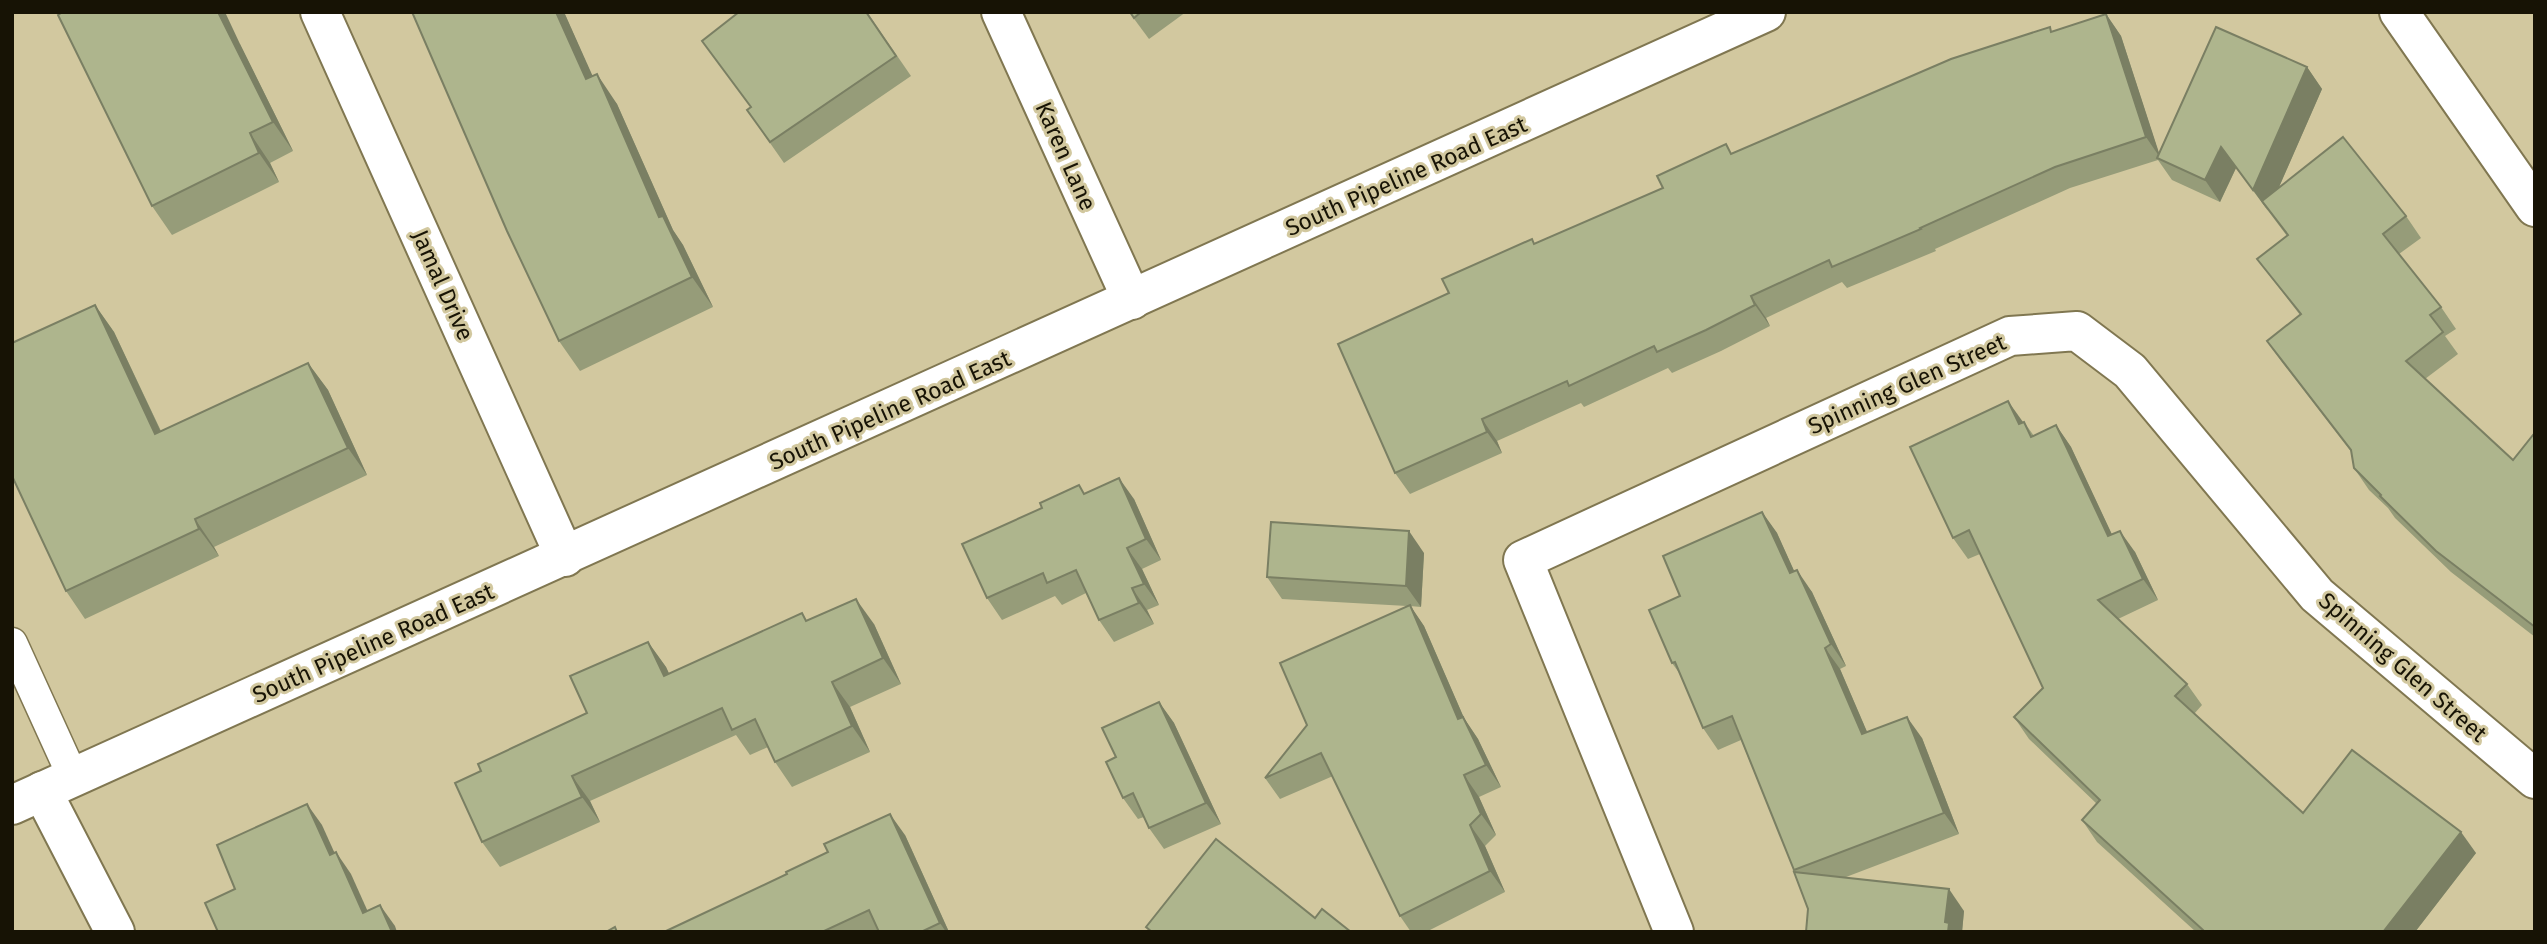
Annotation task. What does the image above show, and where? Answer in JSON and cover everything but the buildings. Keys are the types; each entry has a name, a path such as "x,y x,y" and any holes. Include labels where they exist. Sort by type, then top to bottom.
{"street":[{"name":"Jamal Drive","path":"320,12 565,557"},
{"name":"Karen Lane","path":"1001,12 1132,300"},
{"name":"South Pipeline Road East","path":"42,791 565,557 1766,12"},
{"path":"2399,12 2535,207"},
{"name":"Spinning Glen Street","path":"1674,932 1523,559 2010,336 2077,331 2130,371 2317,595 2535,779"},
{"path":"42,791 115,932"}],"lane":[{"path":"12,643 42,791"}]}
